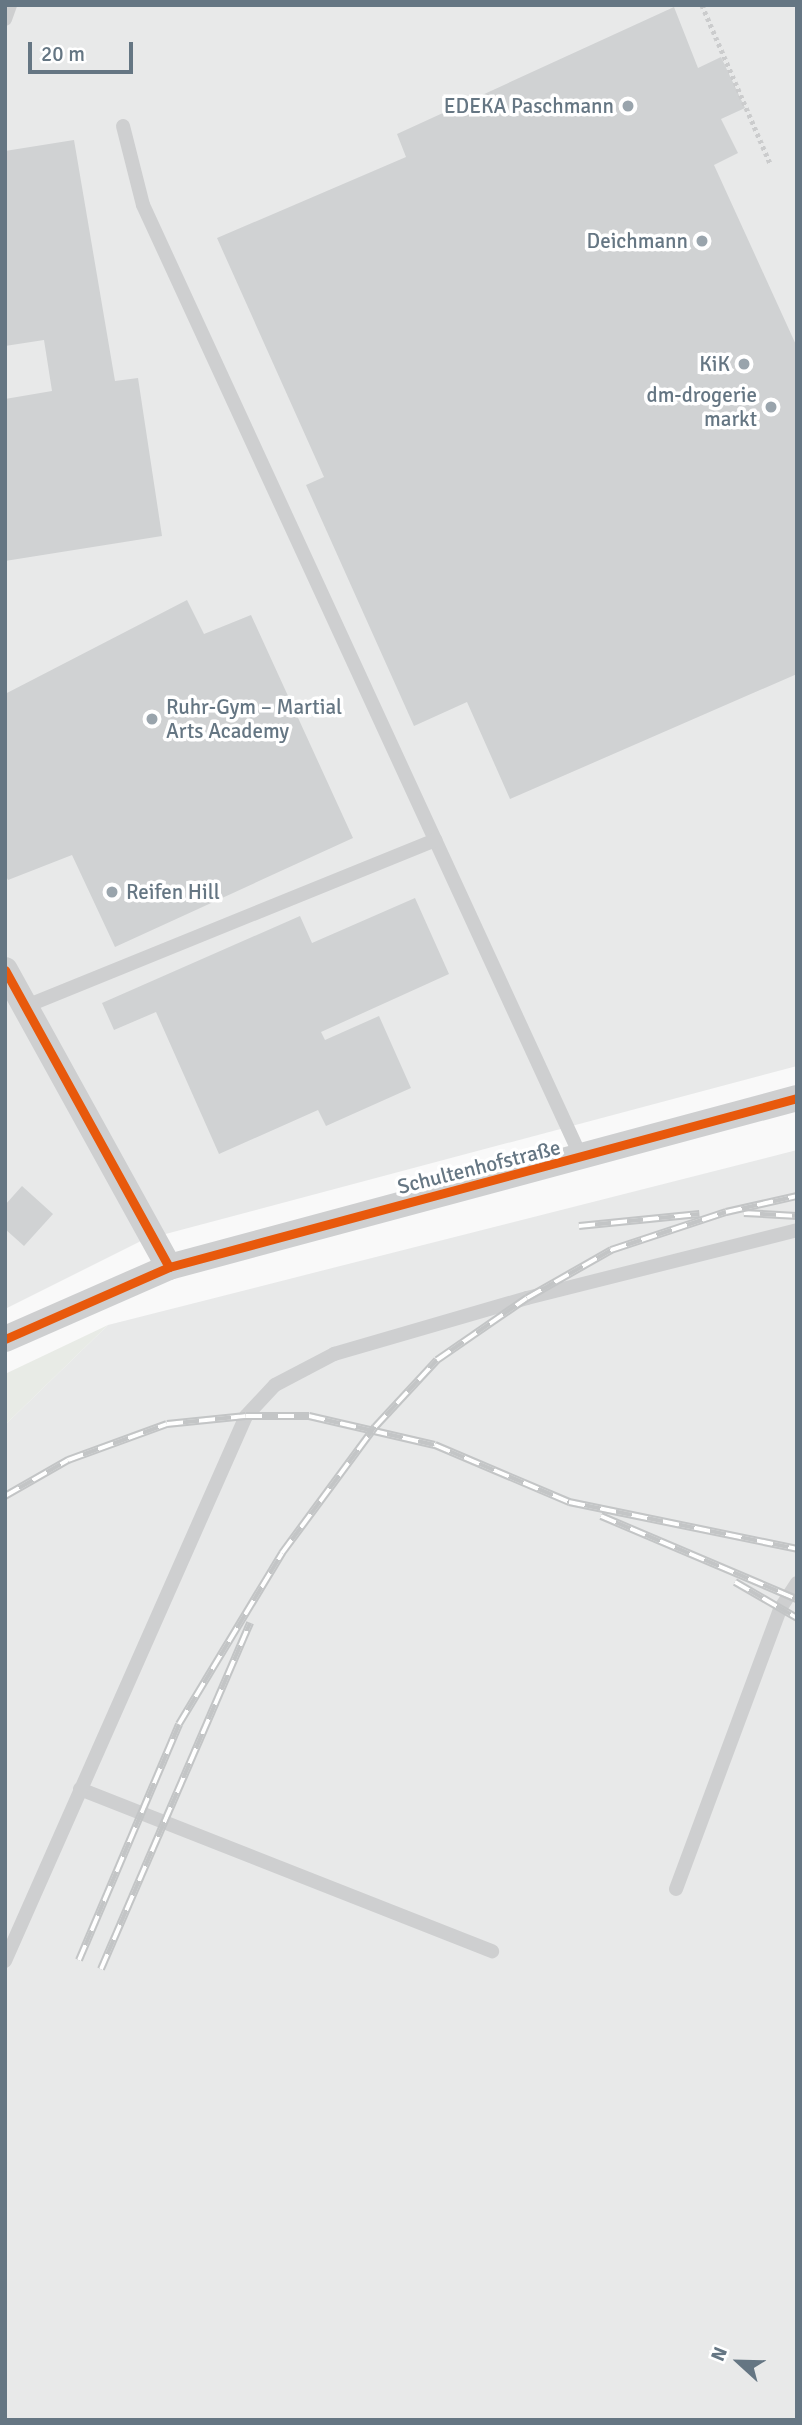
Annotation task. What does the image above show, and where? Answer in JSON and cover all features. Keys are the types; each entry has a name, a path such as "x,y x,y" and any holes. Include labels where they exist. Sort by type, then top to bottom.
{"street":[{"path":"5,970 169,1267"},
{"name":"Schultenhofstraße","path":"5,1339 169,1267 582,1159 797,1098"}],"lane":[{"path":"5,19 10,5"},
{"path":"123,126 142,205 582,1159"},
{"path":"24,1007 435,840"},
{"path":"5,1961 246,1416 275,1385 334,1354 527,1298 797,1230"},
{"path":"676,1889 780,1609 797,1583"},
{"path":"80,1789 492,1951"}],"path":[{"path":"702,5 771,163"}],"shaded area":[{"path":"5,5 797,5 797,1066 143,1240 5,1309"},
{"path":"797,1150 797,2420 5,2420 5,1425 108,1325"},
{"path":"108,1325 5,1425 5,1374"}],"building":[{"path":"674,7 698,68 721,57 745,108 721,119 738,153 714,165 797,347 797,674 510,799 467,702 414,726 306,485 324,477 217,238 406,157 397,134"},
{"path":"74,140 115,381 138,378 162,536 5,561 5,399 52,391 44,340 5,346 5,151"},
{"name":"Ruhr-Gym – Martial Arts Academy","path":"187,600 204,634 251,615 353,838 115,947 72,855 8,880 5,874 5,694"},
{"path":"415,898 449,974 321,1032 325,1040 379,1016 411,1088 326,1126 318,1110 219,1154 156,1012 114,1030 102,1003 300,916 312,943"},
{"path":"22,1186 53,1214 24,1246 5,1229 5,1205"}],"railway":[{"path":"79,1960 179,1724 282,1553 375,1427 437,1360 527,1298 611,1250 726,1212 797,1196"},
{"path":"744,1213 797,1216"},
{"path":"579,1226 699,1214"},
{"path":"5,1496 68,1460 167,1424 246,1416 309,1416 435,1445 569,1502 797,1549"},
{"path":"601,1516 797,1599"},
{"path":"735,1582 797,1618"},
{"path":"101,1969 250,1623"}],"cycle path":[{"path":"5,970 169,1267"},
{"path":"5,1339 169,1267 797,1098"}],"place":[{"name":"EDEKA Paschmann","path":"628,106"},
{"name":"Deichmann","path":"702,241"},
{"name":"KiK","path":"744,364"},
{"name":"dm-drogerie markt","path":"771,407"},
{"name":"Ruhr-Gym – Martial Arts Academy","path":"152,719"},
{"name":"Reifen Hill","path":"112,892"}]}
